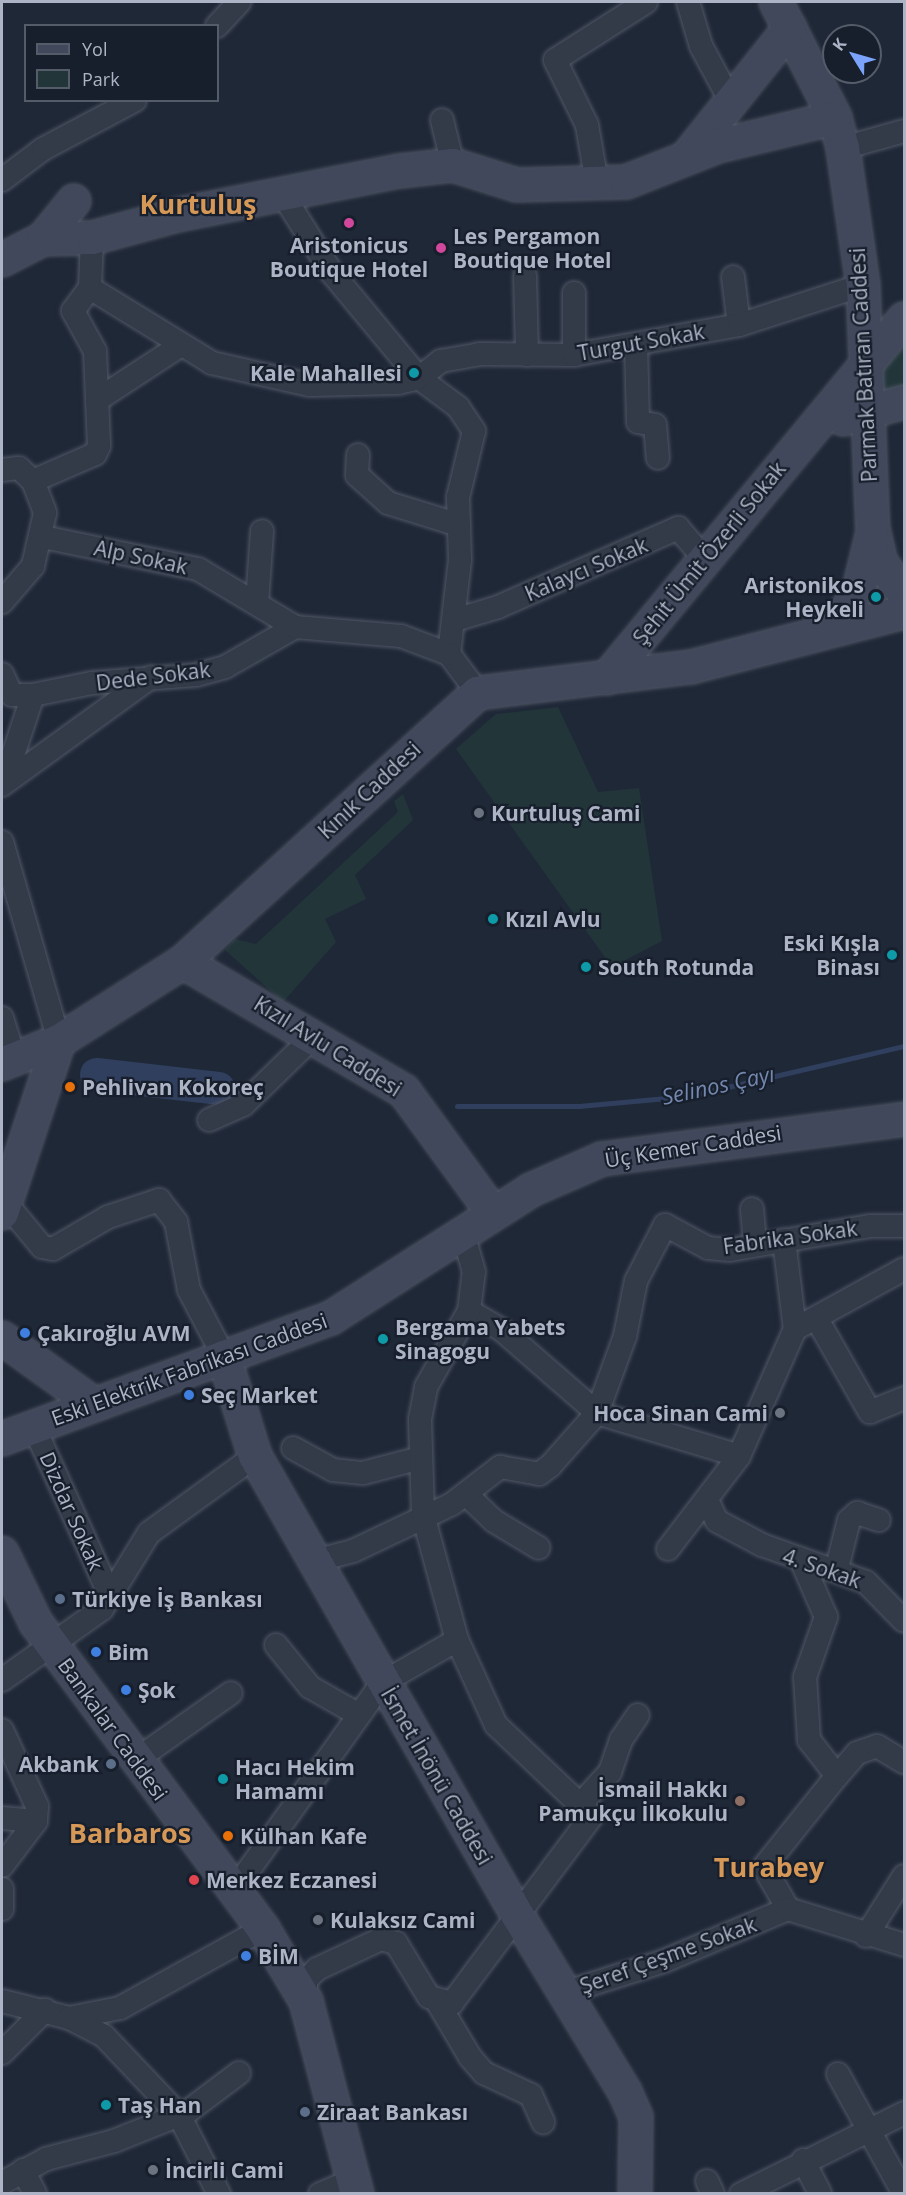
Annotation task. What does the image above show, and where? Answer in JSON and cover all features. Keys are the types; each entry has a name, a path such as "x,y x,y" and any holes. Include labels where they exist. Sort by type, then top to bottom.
{"main road":[{"path":"687,157 731,102 783,15"},
{"name":"Parmak Batıran Caddesi","path":"783,15 835,118 843,148 863,285 864,412 873,530 880,563 904,593"},
{"path":"43,239 92,238 283,195 453,165 517,185 626,182 687,157 835,118"},
{"path":"2,260 43,239 74,201"},
{"name":"Şehit Ümit Özerli Sokak","path":"607,678 811,429 863,374 904,319"},
{"path":"811,429 904,402"},
{"name":"Parmak Batıran Caddesi","path":"837,629 860,586 873,530"},
{"path":"478,693 691,667 904,612"},
{"name":"Kınık Caddesi","path":"8,1062 59,1041 183,962 478,693"},
{"name":"Kızıl Avlu Caddesi","path":"183,962 248,996 311,1039 404,1091 494,1212"},
{"path":"3,1208 59,1041"},
{"name":"Üç Kemer Caddesi","path":"494,1212 602,1159 904,1119"},
{"name":"Eski Elektrik Fabrikası Caddesi","path":"2,1439 331,1318 494,1212"},
{"path":"2,1338 94,1404"},
{"name":"İsmet İnönü Caddesi","path":"224,1358 255,1456 382,1683 518,1917 567,1992 636,2117 634,2193"},
{"name":"Bankalar Caddesi","path":"2,1553 53,1647 233,1892 263,1929 306,2001 354,2187"}],"street":[{"path":"219,25 239,2"},
{"path":"597,183 587,125 555,60 646,2"},
{"path":"688,2 701,46 731,102"},
{"path":"2,180 43,149 131,102"},
{"path":"442,120 453,165"},
{"path":"843,148 904,131"},
{"path":"283,195 314,249 419,378 458,407 474,431 458,497 455,620 449,654"},
{"path":"33,481 95,454 97,400 95,351 73,311 90,288 92,238"},
{"path":"525,276 527,355"},
{"path":"733,277 738,325"},
{"name":"Turgut Sokak","path":"419,378 441,361 479,354 574,355 738,325 863,285"},
{"path":"90,288 177,347 249,375 310,385 419,378"},
{"path":"574,293 574,355"},
{"path":"636,344 638,422 655,425 658,458"},
{"path":"97,400 177,347"},
{"path":"358,455 357,475 388,503 459,525"},
{"path":"2,470 19,468 33,481 45,513 43,537 33,566 2,602"},
{"name":"Kalaycı Sokak","path":"455,620 498,607 678,528 704,558"},
{"path":"257,603 262,531"},
{"name":"Alp Sokak","path":"43,537 198,569 296,627"},
{"path":"296,627 401,636 449,654 478,693"},
{"name":"Dede Sokak","path":"15,697 153,675 196,675 225,667 296,627"},
{"path":"2,674 15,697 19,750 2,784"},
{"path":"2,784 153,675"},
{"path":"2,842 59,1041"},
{"path":"2,1018 8,1062"},
{"path":"209,1120 243,1105 311,1039"},
{"path":"3,1208 42,1247 53,1249 108,1217 159,1200 176,1222 189,1290 224,1358"},
{"path":"752,1209 755,1244"},
{"name":"Fabrika Sokak","path":"597,1413 625,1336 636,1281 665,1225 708,1248 904,1226"},
{"path":"438,2003 452,2003 592,1816 496,1725 457,1640 423,1515 420,1458 426,1387 469,1311 474,1272 464,1233"},
{"path":"668,1549 739,1456 795,1329 784,1240"},
{"path":"795,1329 818,1321 904,1269"},
{"path":"469,1311 502,1330 597,1413 739,1456"},
{"path":"818,1321 870,1412 904,1398"},
{"path":"314,1562 353,1551 467,1495 500,1467 539,1474 597,1413"},
{"name":"Dizdar Sokak","path":"34,1427 110,1595"},
{"path":"292,1448 333,1470 363,1473 420,1458"},
{"path":"2,1680 53,1647 102,1609 149,1533 255,1456"},
{"path":"467,1495 494,1521 539,1548"},
{"name":"4. Sokak","path":"707,1500 717,1521 802,1564 837,1568 881,1592 904,1621"},
{"path":"837,1568 849,1520 857,1513 879,1520"},
{"path":"802,1564 826,1617 805,1677 809,1740 837,1776"},
{"path":"233,1892 382,1683 457,1640"},
{"path":"276,1645 310,1687 359,1715"},
{"path":"136,1760 231,1693"},
{"path":"579,1806 610,1772 621,1740 638,1715"},
{"path":"2,1732 29,1781 36,1821 2,1866"},
{"path":"904,1762 877,1746 857,1753 764,1867 788,1908 866,1936 904,1945"},
{"path":"2,1818 36,1821"},
{"path":"866,1936 904,1876"},
{"path":"2,1889 2,1909"},
{"name":"Şeref Çeşme Sokak","path":"567,1992 664,1961 788,1908"},
{"path":"69,2018 120,2008 263,1929"},
{"path":"306,2001 306,1980 317,1970 381,1939 396,1942 438,2003 470,2057 484,2073 531,2095 543,2122"},
{"path":"5,1999 69,2018 104,2036 179,2115 219,2193"},
{"path":"2,2053 45,2010"},
{"path":"2,2183 24,2170 179,2115 208,2100 239,2073"},
{"path":"838,2074 904,2193"},
{"path":"741,2193 787,2161 904,2113"},
{"path":"787,2161 820,2193"},
{"path":"24,2170 35,2193"},
{"path":"320,2193 354,2187"}],"green space":[{"path":"904,319 904,402 864,413"},
{"path":"558,707 598,792 639,788 662,941 612,967 456,749 496,714"},
{"path":"403,794 413,820 355,875 366,899 325,919 336,942 283,1002 225,950 235,939 256,944 398,812 394,801"}],"waterway":[{"name":"Selinos Çayı","path":"457,1106 579,1106 689,1096 904,1046"},
{"name":"Selinos Çayı","path":"96,1074 218,1088"}],"place":[{"name":"Aristonicus Boutique Hotel","path":"349,223"},
{"name":"Les Pergamon Boutique Hotel","path":"441,248"},
{"name":"Kale Mahallesi","path":"414,373"},
{"name":"Aristonikos Heykeli","path":"876,597"},
{"name":"Kurtuluş Cami","path":"479,813"},
{"name":"Kızıl Avlu","path":"493,919"},
{"name":"Eski Kışla Binası","path":"892,955"},
{"name":"South Rotunda","path":"586,967"},
{"name":"Pehlivan Kokoreç","path":"70,1087"},
{"name":"Çakıroğlu AVM","path":"25,1333"},
{"name":"Bergama Yabets Sinagogu","path":"383,1339"},
{"name":"Seç Market","path":"189,1395"},
{"name":"Hoca Sinan Cami","path":"780,1413"},
{"name":"Türkiye İş Bankası","path":"60,1599"},
{"name":"Bim","path":"96,1652"},
{"name":"Şok","path":"126,1690"},
{"name":"Akbank","path":"111,1764"},
{"name":"Hacı Hekim Hamamı","path":"223,1779"},
{"name":"İsmail Hakkı Pamukçu İlkokulu","path":"740,1801"},
{"name":"Külhan Kafe","path":"228,1836"},
{"name":"Merkez Eczanesi","path":"194,1880"},
{"name":"Kulaksız Cami","path":"318,1920"},
{"name":"BİM","path":"246,1956"},
{"name":"Taş Han","path":"106,2105"},
{"name":"Ziraat Bankası","path":"305,2112"},
{"name":"İncirli Cami","path":"153,2170"}],"district":[{"name":"Kurtuluş","path":"198,204"},
{"name":"Barbaros","path":"130,1833"},
{"name":"Turabey","path":"769,1867"}]}
